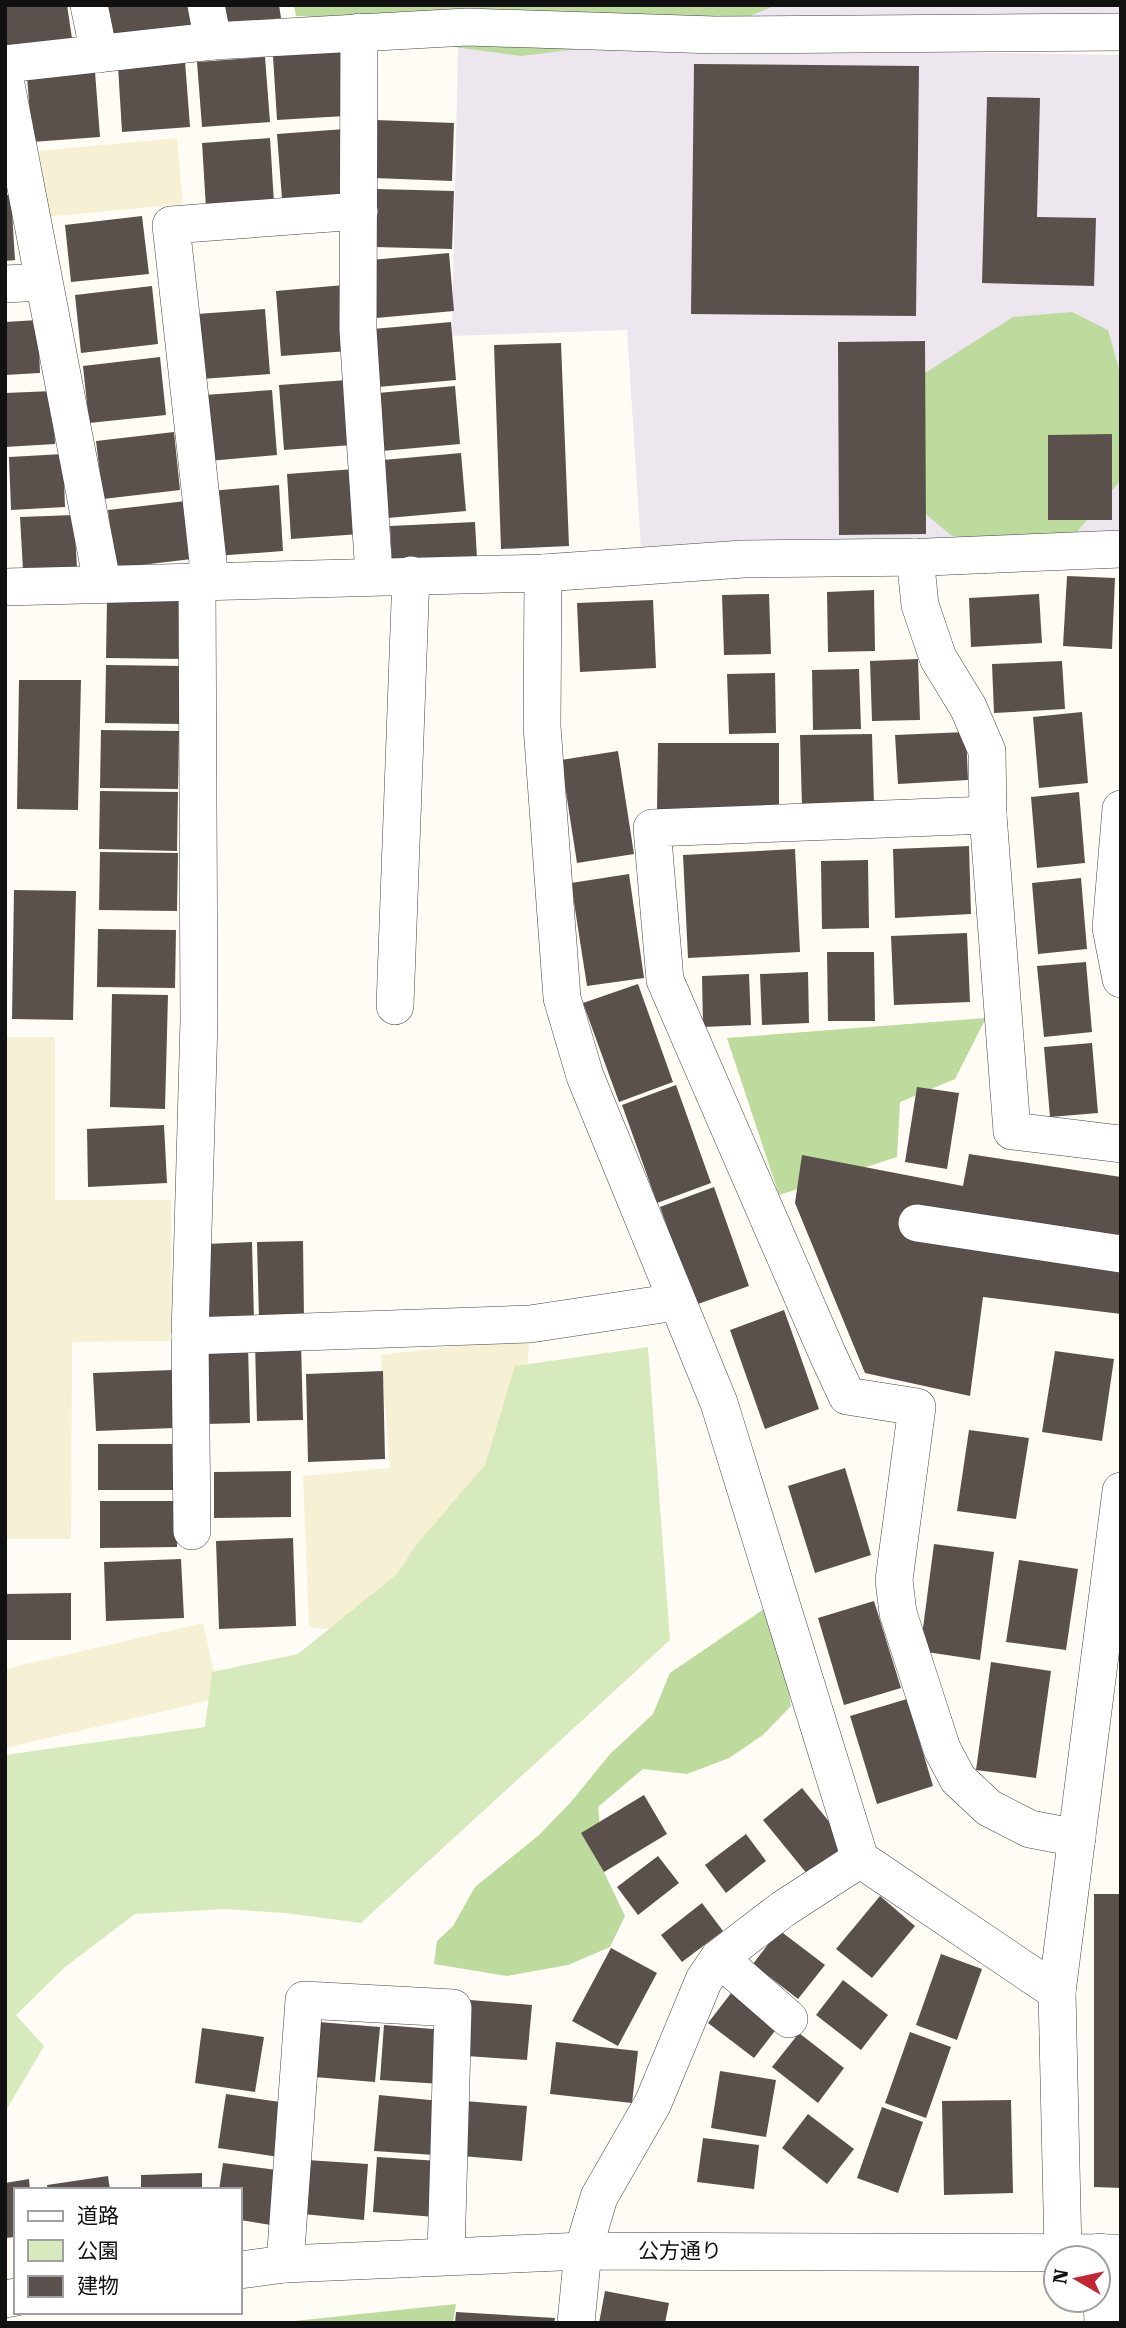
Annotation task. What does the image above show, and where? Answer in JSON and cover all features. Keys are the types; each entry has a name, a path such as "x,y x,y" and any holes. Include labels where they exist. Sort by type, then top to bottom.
{"street":[{"path":"89,5 99,54"},
{"path":"206,5 213,41"},
{"path":"5,64 213,41 467,27 715,35 1121,32"},
{"path":"359,32 358,330 374,575"},
{"path":"5,79 102,582"},
{"path":"192,1531 190,1336 199,1020 204,580 171,225 359,211"},
{"path":"5,284 43,282"},
{"path":"5,587 102,582 542,573 743,559 1121,550"},
{"path":"915,557 920,605 938,658 968,707 987,751 988,815 1012,1131 1121,1144"},
{"path":"542,573 542,726 562,998 585,1076 719,1403 860,1859 1057,1992"},
{"path":"395,1006 411,575"},
{"path":"1121,809 1111,928 1121,979"},
{"path":"988,815 652,828 662,953 665,980 847,1396 917,1408 894,1580 898,1613 942,1749 958,1779 989,1808 1030,1829 1077,1838"},
{"path":"917,1223 1121,1254"},
{"path":"190,1336 530,1324 676,1302"},
{"path":"1063,2244 1057,1992 1121,1491"},
{"path":"576,2323 583,2251 599,2197 653,2103 704,1980 719,1958 783,1909 860,1859"},
{"path":"719,1958 789,2019"},
{"path":"285,2264 304,2000 453,2008 446,2255"},
{"name":"公方通り","path":"242,2270 285,2264 446,2255 583,2251 1042,2252"}],"shaded area":[{"path":"294,5 1121,5 1121,21 817,21"},
{"path":"458,44 1121,55 1121,533 641,548 627,330 452,336"},
{"path":"177,138 183,204 44,217 39,151"},
{"path":"5,1037 55,1037 55,1200 171,1200 172,1341 72,1342 71,1539 5,1539"},
{"path":"530,1337 521,1426 352,1631 309,1627 303,1476 390,1468 381,1355"},
{"path":"203,1623 220,1698 5,1748 5,1669"}],"green space":[{"path":"294,5 776,5 674,48 595,47 521,56 432,44 338,18 296,16"},
{"path":"1072,312 1108,330 1121,376 1121,480 1076,533 1009,540 952,536 899,492 900,389 1013,317"},
{"path":"986,1018 955,1079 900,1102 897,1157 779,1195 727,1038"},
{"path":"648,1347 670,1640 361,1923 286,1913 225,1909 135,1914 65,1967 16,2015 44,2046 5,2112 5,1755 205,1727 212,1672 298,1654 397,1574 417,1544 485,1465 515,1366"},
{"path":"764,1609 783,1655 791,1706 763,1735 729,1758 687,1774 643,1769 598,1807 604,1872 625,1916 610,1947 568,1965 507,1976 434,1964 437,1941 453,1926 475,1887 539,1835 571,1802 610,1754 653,1714 670,1673"},
{"path":"456,2304 453,2323 275,2323"}],"building":[{"path":"5,5 67,5 73,45 5,55"},
{"path":"104,5 190,5 193,29 109,41"},
{"path":"223,5 279,5 281,18 225,25"},
{"path":"341,51 345,116 277,120 273,56"},
{"path":"265,57 270,122 202,127 197,62"},
{"path":"185,61 190,127 122,132 118,66"},
{"path":"694,64 919,66 916,316 691,314"},
{"path":"95,72 100,137 32,142 27,76"},
{"path":"987,97 1040,98 1037,217 1096,218 1094,286 982,283"},
{"path":"376,120 454,123 452,181 374,178"},
{"path":"345,129 350,194 282,199 277,134"},
{"path":"270,138 274,203 206,208 202,143"},
{"path":"376,189 454,191 452,249 374,247"},
{"path":"5,195 11,195 15,260 5,261"},
{"path":"142,216 149,274 71,282 65,225"},
{"path":"449,253 454,311 376,318 371,260"},
{"path":"344,285 349,351 281,356 276,291"},
{"path":"152,286 158,344 81,353 75,295"},
{"path":"265,309 270,374 202,379 197,314"},
{"path":"38,320 40,373 5,375 5,322"},
{"path":"451,322 456,380 378,387 373,329"},
{"path":"925,341 926,534 839,535 838,342"},
{"path":"561,343 569,546 501,549 494,345"},
{"path":"160,357 166,415 89,423 83,366"},
{"path":"347,380 352,445 284,450 279,385"},
{"path":"455,386 460,444 382,451 378,393"},
{"path":"272,390 277,455 209,461 205,395"},
{"path":"53,391 55,444 5,447 5,393"},
{"path":"174,432 180,490 103,499 96,441"},
{"path":"1112,434 1112,520 1048,520 1048,435"},
{"path":"461,453 466,511 388,518 383,460"},
{"path":"63,454 65,507 11,510 9,457"},
{"path":"355,469 360,534 291,539 287,474"},
{"path":"279,485 283,551 215,556 210,491"},
{"path":"186,501 192,559 115,568 108,510"},
{"path":"74,515 77,568 23,570 20,517"},
{"path":"475,522 477,559 392,563 390,526"},
{"path":"1067,576 1115,578 1112,649 1063,646"},
{"path":"874,590 875,651 828,652 827,592"},
{"path":"769,594 771,654 724,655 722,595"},
{"path":"1039,594 1042,643 971,647 969,598"},
{"path":"107,599 185,601 184,659 106,658"},
{"path":"653,600 656,668 580,672 577,603"},
{"path":"918,659 920,720 872,721 870,661"},
{"path":"1062,661 1065,709 994,713 992,664"},
{"path":"106,665 184,666 183,724 105,723"},
{"path":"859,669 861,729 813,730 812,670"},
{"path":"775,673 776,733 729,734 727,674"},
{"path":"19,680 81,680 78,810 17,809"},
{"path":"1082,712 1088,783 1039,788 1033,717"},
{"path":"101,730 179,731 178,789 100,788"},
{"path":"966,732 968,780 898,784 895,735"},
{"path":"872,734 874,805 802,807 800,735"},
{"path":"658,743 779,743 779,810 657,810"},
{"path":"618,751 634,854 577,863 561,760"},
{"path":"100,791 178,792 177,851 99,849"},
{"path":"1079,792 1085,863 1037,868 1031,797"},
{"path":"969,846 971,914 895,918 893,849"},
{"path":"795,849 800,952 688,958 683,855"},
{"path":"100,852 178,853 177,911 99,910"},
{"path":"868,860 869,928 822,929 821,861"},
{"path":"629,874 644,978 587,986 571,883"},
{"path":"1081,878 1087,949 1038,954 1032,883"},
{"path":"14,890 76,891 73,1020 12,1019"},
{"path":"98,929 176,930 175,988 97,987"},
{"path":"967,933 970,1002 894,1005 891,936"},
{"path":"827,952 874,952 875,1021 828,1021"},
{"path":"1086,962 1092,1032 1044,1037 1037,966"},
{"path":"808,972 809,1023 762,1025 760,974"},
{"path":"749,974 751,1025 703,1027 702,976"},
{"path":"638,984 673,1082 619,1102 583,1003"},
{"path":"112,994 168,995 165,1109 110,1107"},
{"path":"1092,1043 1098,1113 1050,1117 1044,1047"},
{"path":"676,1085 711,1183 657,1203 622,1105"},
{"path":"917,1087 959,1093 947,1169 905,1162"},
{"path":"164,1125 167,1183 88,1187 87,1129"},
{"path":"969,1154 1121,1177 1121,1314 983,1297 970,1396 865,1373 795,1203 802,1155 963,1186"},
{"path":"714,1187 749,1286 695,1305 660,1207"},
{"path":"303,1241 304,1319 259,1320 257,1242"},
{"path":"252,1242 254,1320 208,1321 205,1244"},
{"path":"784,1310 819,1409 765,1429 730,1330"},
{"path":"301,1342 303,1420 257,1421 255,1343"},
{"path":"248,1346 250,1423 204,1424 201,1347"},
{"path":"1055,1351 1114,1359 1102,1441 1042,1432"},
{"path":"172,1370 174,1428 96,1431 93,1373"},
{"path":"383,1371 385,1459 308,1462 306,1374"},
{"path":"969,1430 1029,1438 1016,1519 957,1511"},
{"path":"98,1444 175,1444 175,1490 98,1490"},
{"path":"845,1468 871,1555 815,1573 788,1486"},
{"path":"291,1471 291,1517 214,1518 214,1472"},
{"path":"100,1501 177,1501 177,1547 100,1548"},
{"path":"293,1538 296,1626 219,1629 216,1541"},
{"path":"934,1544 994,1552 980,1660 920,1651"},
{"path":"181,1559 184,1618 106,1621 104,1562"},
{"path":"1019,1560 1078,1569 1066,1650 1006,1642"},
{"path":"71,1593 71,1640 5,1640 5,1594"},
{"path":"874,1601 901,1688 844,1705 818,1618"},
{"path":"991,1662 1051,1671 1036,1778 976,1770"},
{"path":"907,1699 933,1786 877,1804 850,1716"},
{"path":"802,1788 847,1844 808,1875 763,1820"},
{"path":"644,1795 667,1834 604,1872 581,1833"},
{"path":"746,1834 766,1861 726,1893 705,1865"},
{"path":"658,1856 679,1883 638,1915 617,1887"},
{"path":"1094,1894 1121,1894 1121,2188 1094,2187"},
{"path":"880,1896 915,1926 872,1978 836,1949"},
{"path":"702,1903 723,1931 682,1962 661,1935"},
{"path":"779,1930 825,1965 798,1999 753,1964"},
{"path":"611,1948 657,1973 618,2046 572,2021"},
{"path":"941,1954 982,1969 957,2040 916,2025"},
{"path":"843,1980 888,2015 861,2050 816,2015"},
{"path":"735,1988 781,2023 754,2058 708,2023"},
{"path":"470,2000 532,2005 527,2060 466,2056"},
{"path":"319,2022 380,2027 375,2082 314,2077"},
{"path":"384,2025 445,2030 441,2084 380,2080"},
{"path":"202,2028 264,2037 255,2092 195,2083"},
{"path":"910,2032 951,2047 926,2118 885,2103"},
{"path":"799,2033 844,2068 818,2103 772,2067"},
{"path":"556,2042 638,2051 632,2103 550,2094"},
{"path":"720,2071 776,2080 766,2137 711,2128"},
{"path":"226,2094 287,2103 279,2157 218,2148"},
{"path":"379,2095 440,2101 435,2155 374,2151"},
{"path":"1011,2100 1013,2193 944,2195 942,2101"},
{"path":"465,2101 527,2106 522,2161 461,2156"},
{"path":"882,2107 923,2122 898,2193 857,2178"},
{"path":"808,2114 854,2149 827,2184 782,2148"},
{"path":"703,2138 759,2145 754,2189 697,2182"},
{"path":"377,2157 439,2161 435,2217 373,2212"},
{"path":"307,2160 368,2164 364,2220 303,2214"},
{"path":"223,2163 284,2171 277,2226 242,2220 242,2188 219,2188"},
{"path":"202,2173 202,2188 141,2188 141,2175"},
{"path":"108,2176 110,2188 48,2188 47,2185"},
{"path":"29,2179 30,2188 14,2188 14,2237 5,2238 5,2183"},
{"path":"605,2291 669,2303 665,2323 599,2323"},
{"path":"456,2312 555,2318 554,2323 455,2323"}]}
